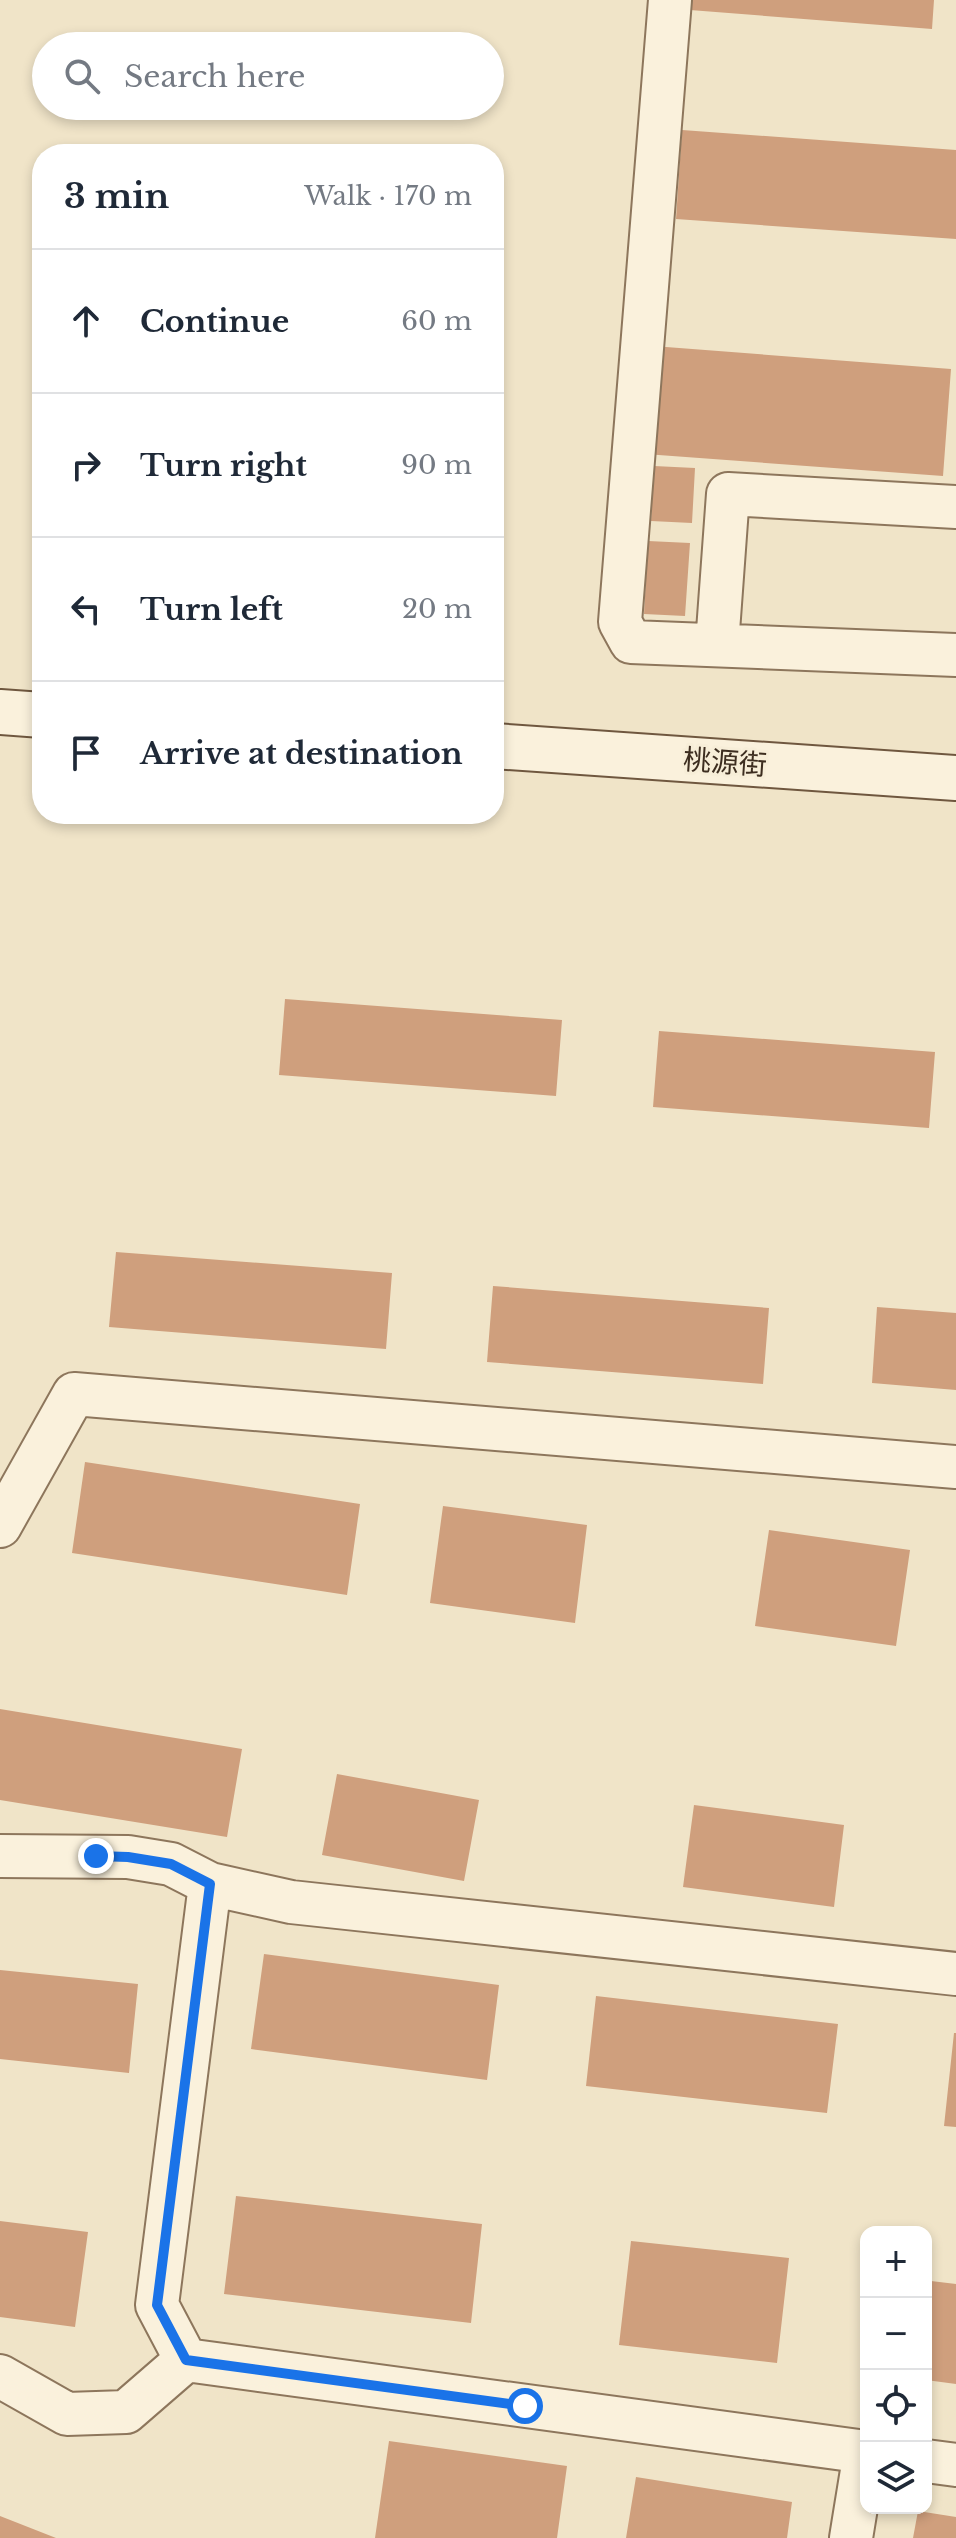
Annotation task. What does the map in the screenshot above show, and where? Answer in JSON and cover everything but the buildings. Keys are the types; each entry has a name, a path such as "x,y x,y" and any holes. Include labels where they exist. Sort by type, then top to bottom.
{"street":[{"path":"670,0 620,622 631,642 956,655"},
{"path":"717,645 728,494 956,507"},
{"path":"0,712 32,714"},
{"name":"桃源街","path":"504,747 956,778"},
{"path":"0,1526 74,1394 956,1467"},
{"path":"0,1856 128,1857 171,1864 210,1884 291,1902 956,1974"},
{"path":"186,2360 157,2305 210,1884"},
{"path":"0,2376 67,2414 126,2412 186,2360 860,2451"},
{"path":"932,2462 956,2465"},
{"path":"851,2538 860,2486"}],"route":[{"path":"96,1856 171,1864 210,1884 157,2305 186,2360 525,2406"}]}
